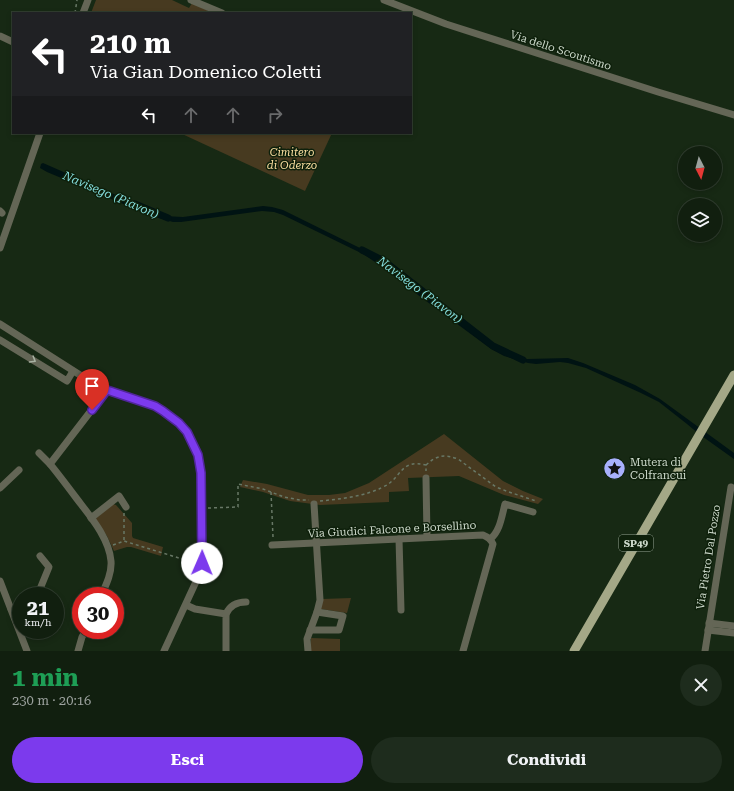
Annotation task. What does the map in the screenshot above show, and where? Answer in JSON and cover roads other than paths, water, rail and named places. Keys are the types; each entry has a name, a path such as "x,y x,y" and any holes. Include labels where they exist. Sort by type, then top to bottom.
{"main road":[{"name":"SP49","path":"574,651 733,374"}],"street":[{"path":"83,12 88,0"},
{"path":"191,0 220,12"},
{"name":"Via dello Scoutismo","path":"384,0 446,24 734,115"},
{"path":"0,36 12,42"},
{"path":"0,248 40,134"},
{"path":"2,326 91,382 107,390 155,406 179,423 187,432 198,455 201,473 201,565 200,573 186,606 164,651"},
{"path":"0,340 67,381 74,371"},
{"path":"50,464 107,390"},
{"path":"39,452 50,464 91,518 106,542 111,561 108,580 105,587"},
{"path":"0,488 19,470"},
{"path":"426,478 428,537"},
{"name":"Via Pietro Dal Pozzo","path":"705,651 730,487"},
{"path":"91,518 119,496 126,507"},
{"path":"308,651 307,639 320,600 314,504"},
{"path":"490,539 494,536 497,530 505,504 533,512"},
{"name":"Via Giudici Falcone e Borsellino","path":"272,545 428,537 487,536 493,544 463,651"},
{"path":"398,539 401,610"},
{"path":"40,556 49,567 41,587"},
{"path":"0,581 27,651"},
{"path":"226,651 226,614 228,610 237,602 246,602"},
{"path":"186,606 226,614"},
{"path":"310,630 339,630 343,616 317,612"},
{"path":"708,627 734,626"},
{"path":"708,627 734,633"},
{"path":"78,651 81,639"}],"water":[{"path":"43,163 155,214 164,216 183,217 263,206 283,210 362,249 394,270 494,347 510,355 527,359 568,358 635,385 660,399 734,453 734,459 699,434 659,402 586,368 560,362 536,364 528,363 504,356 491,349 384,268 363,254 283,215 274,212 262,211 173,222 152,216 47,172 40,168 41,164"}],"waterway":[{"name":"Navisego (Piavon)","path":"135,204 168,218"},
{"name":"Navisego (Piavon)","path":"362,250 384,261 493,346 523,360"}],"place":[{"name":"Mutera di Colfrancui","path":"614,468"}],"park label":[{"name":"Cimitero di Oderzo","path":"292,158"}]}
